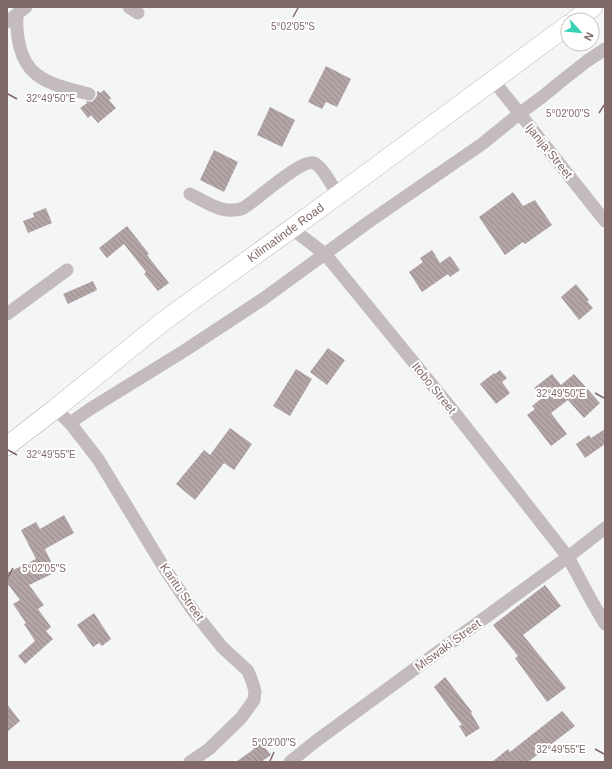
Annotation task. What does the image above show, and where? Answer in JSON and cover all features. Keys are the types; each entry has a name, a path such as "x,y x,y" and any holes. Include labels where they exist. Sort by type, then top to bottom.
{"main road":[{"name":"Kilimatinde Road","path":"7,446 55,410 165,320 338,195 560,31"}],"street":[{"path":"14,14 20,48 27,65 36,75 52,83 89,94"},
{"path":"70,423 263,299 370,221 482,144 559,82 605,49"},
{"name":"Ijanija Street","path":"493,80 605,221"},
{"path":"190,194 217,208 232,211 244,208 286,175 306,163 313,163 317,165 326,176 338,195"},
{"name":"Itobo Street","path":"291,228 325,254 451,408 568,557 590,600 605,624"},
{"path":"7,314 67,270"},
{"name":"Karitu Street","path":"55,410 70,423 98,459 163,566 194,612 222,647 248,671 253,684 255,692 254,700 241,718 209,749 190,762"},
{"name":"Miswaki Street","path":"290,762 316,741 568,557 605,528"}],"building":[{"path":"326,66 351,79 337,107 326,102 322,109 308,102"},
{"path":"104,90 111,98 109,100 116,108 98,123 91,115 88,118 80,108 87,103 86,101 91,102 94,100 98,91 100,93"},
{"path":"270,107 295,120 282,147 257,135"},
{"path":"214,150 238,162 224,192 200,180"},
{"path":"513,192 523,206 535,200 552,225 525,244 523,242 505,255 479,217"},
{"path":"46,208 52,223 28,233 23,221 34,217 33,213"},
{"path":"127,226 169,283 158,291 144,274 146,272 124,244 107,258 99,248"},
{"path":"432,250 440,263 450,256 460,270 450,277 448,274 422,292 409,272 423,262 420,258"},
{"path":"93,281 97,290 68,304 63,294"},
{"path":"576,284 589,300 587,301 593,308 579,320 561,297"},
{"path":"328,348 345,360 327,385 310,372"},
{"path":"296,369 312,379 290,416 273,406"},
{"path":"500,370 507,378 502,382 510,393 496,404 480,384"},
{"path":"552,374 561,385 574,374 600,403 584,418 568,400 551,413 567,434 551,446 527,415 535,409 532,406 542,398 534,388"},
{"path":"230,428 252,444 234,470 224,463 195,500 176,484 204,450 210,455"},
{"path":"605,429 605,444 585,458 576,444 589,435 591,438"},
{"path":"64,515 74,533 45,549 56,572 29,585 44,605 38,609 51,627 46,631 53,639 25,664 18,656 35,641 24,624 26,623 13,604 20,600 7,583 7,573 36,559 21,530 36,522 40,529"},
{"path":"545,585 561,606 523,635 566,688 547,702 515,658 518,656 493,625"},
{"path":"94,613 111,639 102,646 99,643 93,647 77,625"},
{"path":"445,677 472,712 471,713 480,728 466,737 459,726 462,725 434,687"},
{"path":"7,704 20,721 7,732"},
{"path":"562,711 575,726 528,762 492,762 508,749 510,752"},
{"path":"259,740 271,755 261,762 236,762 254,749 251,746"}]}
